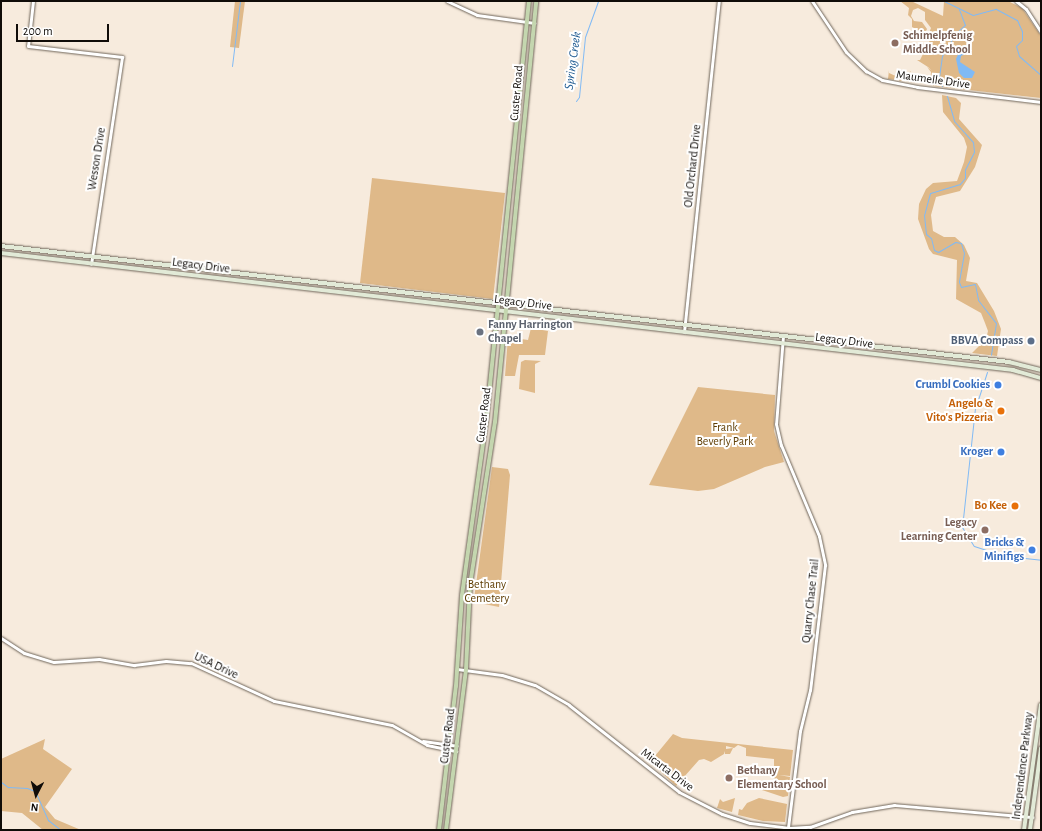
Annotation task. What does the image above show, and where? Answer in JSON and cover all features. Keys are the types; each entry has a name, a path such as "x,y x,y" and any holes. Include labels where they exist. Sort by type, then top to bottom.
{"main road":[{"name":"Custer Road","path":"439,830 457,669 463,589 491,378 529,1"},
{"name":"Custer Road","path":"446,830 466,670 470,586 499,379 536,1"},
{"path":"521,79 528,79"},
{"name":"Legacy Drive","path":"1,246 685,324 1030,366 1041,370"},
{"path":"504,250 511,251"},
{"name":"Legacy Drive","path":"1,253 1028,373 1041,378"},
{"path":"445,305 446,297"},
{"path":"571,319 572,311"},
{"path":"1028,373 1030,366"},
{"path":"491,378 499,379"},
{"name":"Independence Parkway","path":"1024,830 1041,706"},
{"name":"Independence Parkway","path":"1030,830 1041,749"}],"street":[{"name":"Wesson Drive","path":"33,1 28,46 122,57 91,264"},
{"path":"447,1 477,15 534,22"},
{"name":"Old Orchard Drive","path":"684,332 719,1"},
{"name":"Maumelle Drive","path":"812,1 846,52 866,71 882,80 917,88 1041,102"},
{"path":"1016,1 1026,9 1041,32"},
{"name":"Quarry Chase Trail","path":"783,336 775,411 778,435 819,536 825,565 810,690 800,731 788,828"},
{"name":"USA Drive","path":"1,638 24,652 54,662 99,659 134,664 166,661 191,663 274,701 392,726 421,741 456,748"},
{"name":"Micarta Drive","path":"457,669 502,675 535,685 569,705 679,792 722,814 765,825 788,828 815,826 858,811 894,805 1032,819"},
{"path":"1033,759 1040,760"},
{"path":"764,830 765,825"}],"green space":[{"path":"235,1 245,1 239,48 230,47"},
{"path":"900,1 911,1 943,16 944,1 1008,1 1022,8 1041,36 1041,98 933,86 932,72 932,85 930,85 931,72 927,67 932,71 928,67 917,60 920,60 930,40 927,38 931,28 925,20 925,12 918,8 913,10 911,16 914,21 922,22 927,29 924,37 924,33 912,27 912,19 908,15 909,8"},
{"path":"889,70 889,73 900,78 911,71 909,75 918,80 926,79 926,84 888,79"},
{"path":"942,95 956,98 961,103 959,119 982,145 975,167 960,191 936,197 931,215 933,231 944,237 955,237 964,245 970,258 966,281 977,283 994,311 1001,329 997,356 972,353 986,339 988,331 981,313 956,299 957,260 933,254 929,249 918,219 919,204 926,189 933,183 957,181 964,162 967,147 964,138 943,112"},
{"path":"372,178 505,193 493,299 360,283"},
{"path":"531,328 548,331 545,355 519,355 515,376 505,376 508,337 528,340"},
{"path":"525,360 541,361 535,364 535,393 519,389 521,362"},
{"name":"Frank Beverly Park","path":"698,387 775,395 774,431 784,462 765,467 714,489 698,491 649,485"},
{"name":"Bethany Cemetery","path":"492,467 508,469 510,475 499,607 474,602"},
{"path":"673,734 682,738 793,750 790,776 779,775 790,777 788,796 783,797 759,789 762,787 779,788 780,781 774,778 774,759 746,756 746,748 738,745 734,748 726,746 726,749 733,748 730,754 725,754 724,751 724,754 711,762 704,759 699,760 676,786 650,762"},
{"path":"45,739 43,749 72,769 45,807 55,819 81,830 43,830 22,813 1,811 1,759"},
{"path":"735,798 732,812 717,808 720,799 723,802"},
{"path":"759,798 787,804 785,822 763,821 738,815 739,809 742,810 747,803"}],"water":[{"path":"960,50 965,54 961,56 960,62 975,72 972,78 964,78 959,73 956,59"}],"waterway":[{"name":"Spring Creek","path":"232,66 240,1"},
{"name":"Spring Creek","path":"576,101 579,97 585,37 598,1"},
{"name":"Spring Creek","path":"944,1 973,15 996,9 1017,20 1022,31 1022,40 1016,46 1019,56 1041,75"},
{"path":"942,86 939,77 942,56 956,33 965,25 959,9"},
{"path":"947,96 954,121 973,142 974,152 965,170 965,178 960,184 930,193 924,215 926,234 931,238 934,250 938,252 955,242 961,243 964,253 959,282 961,287 975,284 978,300 996,323 991,355"},
{"path":"987,372 975,408 962,527 974,546 1005,556 1041,560"},
{"path":"1,782 8,787 27,788 35,791 48,820 61,830"}],"place":[{"name":"Schimelpfenig Middle School","path":"895,43"},
{"name":"Fanny Harrington Chapel","path":"480,332"},
{"name":"BBVA Compass","path":"1031,341"},
{"name":"Crumbl Cookies","path":"998,385"},
{"name":"Angelo & Vito's Pizzeria","path":"1001,411"},
{"name":"Kroger","path":"1001,452"},
{"name":"Bo Kee","path":"1015,506"},
{"name":"Legacy Learning Center","path":"985,530"},
{"name":"Bricks & Minifigs","path":"1032,550"},
{"name":"Bethany Elementary School","path":"729,778"}]}
